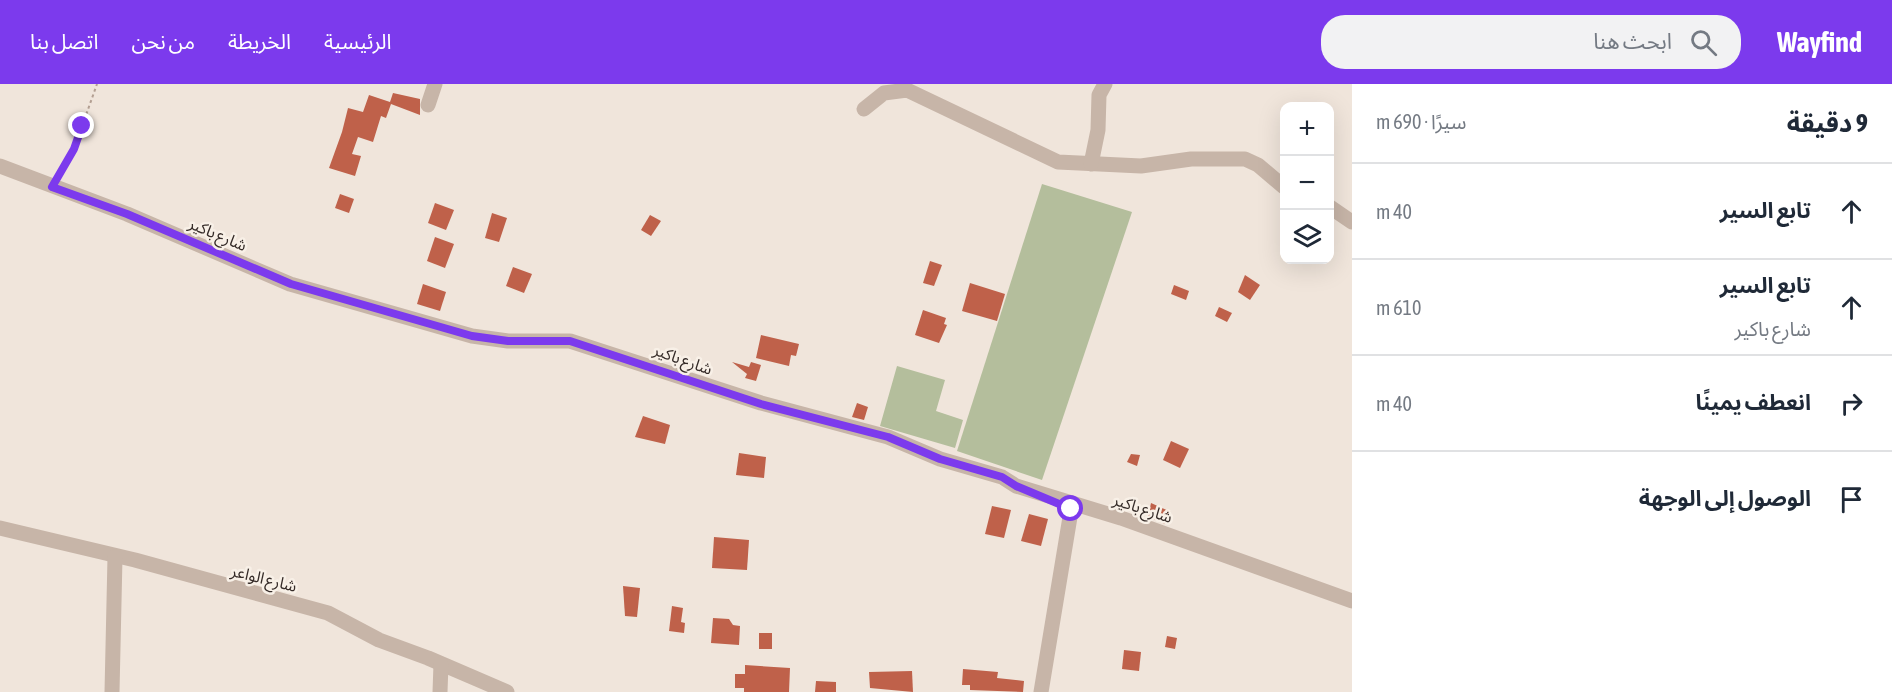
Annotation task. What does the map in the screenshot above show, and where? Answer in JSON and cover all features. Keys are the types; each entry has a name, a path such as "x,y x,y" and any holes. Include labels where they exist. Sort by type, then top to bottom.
{"street":[{"path":"428,105 435,84"},
{"path":"1091,164 1098,130 1099,95 1106,85"},
{"path":"864,109 884,93 907,90 952,110 1047,159 1058,162 1140,166 1191,159 1245,159 1258,165 1280,184"},
{"name":"شارع باكير","path":"0,166 127,214 291,284 472,336 508,341 570,341 761,404 888,437 940,459 1002,477 1016,486 1072,507 1121,518 1352,601"},
{"path":"1334,210 1352,222"},
{"path":"1041,692 1072,507"},
{"name":"شارع الواعر","path":"0,528 328,613 379,640 507,692"},
{"path":"112,692 116,557"},
{"path":"440,692 441,664"}],"path":[{"path":"52,187 74,149 97,84"}],"green space":[{"path":"1042,184 1132,212 1042,480 957,451"},
{"path":"897,366 945,380 936,411 963,420 955,448 880,426"}],"building":[{"path":"393,93 420,99 420,115 391,104 386,118 381,116 373,142 358,137 352,154 361,156 355,176 329,168 348,108 363,112 369,95 390,102"},
{"path":"340,194 354,199 349,213 335,208"},
{"path":"435,203 454,210 446,230 428,223"},
{"path":"492,213 507,218 499,242 485,238"},
{"path":"650,215 661,221 651,236 641,230"},
{"path":"435,237 454,244 445,268 427,261"},
{"path":"930,261 942,265 934,286 923,283"},
{"path":"513,267 532,274 524,293 506,286"},
{"path":"1245,275 1260,285 1250,300 1238,292"},
{"path":"970,283 1005,294 997,321 962,311"},
{"path":"423,284 446,292 440,311 417,304"},
{"path":"1174,285 1189,291 1186,300 1171,294"},
{"path":"1219,307 1232,313 1227,322 1215,316"},
{"path":"923,310 946,318 944,324 947,325 939,343 915,335"},
{"path":"761,335 799,344 796,356 791,355 789,366 756,358"},
{"path":"732,362 749,367 751,362 761,365 756,381 745,378 747,374"},
{"path":"857,403 868,407 864,420 852,417"},
{"path":"643,416 670,425 665,444 635,437"},
{"path":"1171,441 1189,449 1180,468 1163,460"},
{"path":"739,453 766,457 764,478 736,475"},
{"path":"1131,454 1140,455 1137,466 1127,462"},
{"path":"1151,503 1171,512 1165,524 1148,517"},
{"path":"992,506 1011,510 1004,538 985,534"},
{"path":"1029,514 1048,519 1041,546 1021,541"},
{"path":"714,537 749,540 747,570 712,568"},
{"path":"623,586 640,588 637,617 625,616"},
{"path":"672,606 683,608 681,622 685,623 684,633 669,631"},
{"path":"713,618 729,619 733,625 740,626 739,645 711,643"},
{"path":"759,633 772,633 772,649 759,649"},
{"path":"1167,636 1177,638 1175,649 1165,647"},
{"path":"1124,650 1141,652 1139,671 1122,669"},
{"path":"745,665 790,668 789,692 744,692 744,688 735,688 735,674 745,674"},
{"path":"963,669 998,672 997,678 1024,681 1023,692 970,690 970,685 962,685"},
{"path":"912,671 913,692 870,688 869,672"},
{"path":"816,681 836,682 836,692 815,692"}],"route":[{"path":"82,126 74,149 52,187 127,214 291,284 472,336 508,341 570,341 611,356 627,358 676,378 761,404 888,437 940,459 1002,477 1016,486 1071,509"}]}
